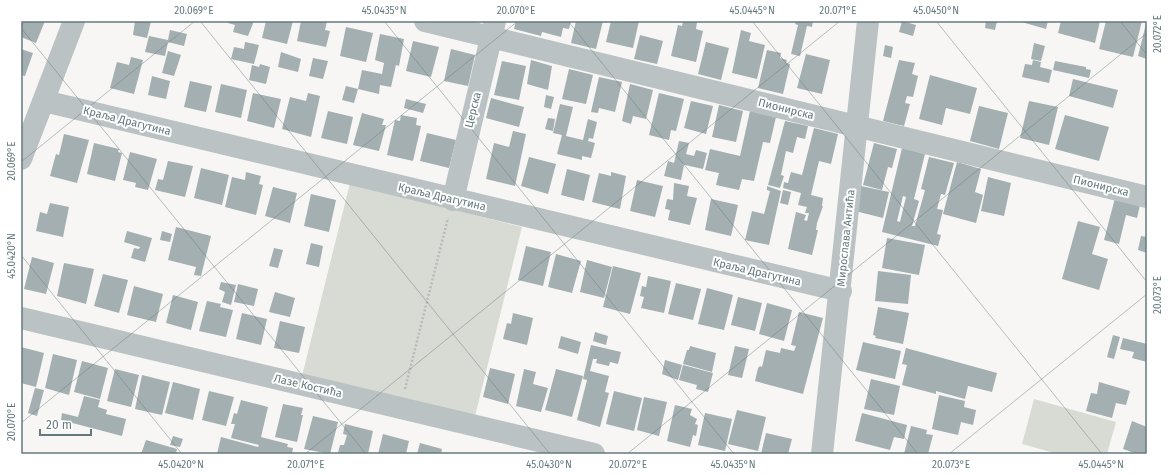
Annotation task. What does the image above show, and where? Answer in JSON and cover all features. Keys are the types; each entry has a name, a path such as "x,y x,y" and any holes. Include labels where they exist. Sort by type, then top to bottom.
{"street":[{"path":"21,159 74,21"},
{"name":"Пионирска","path":"425,21 493,29 857,126 1147,197"},
{"name":"Мирослава Антића","path":"822,454 841,291 868,21"},
{"name":"Церска","path":"453,200 493,29"},
{"name":"Краља Драгутина","path":"44,101 453,200 841,291"},
{"name":"Лазе Костића","path":"21,318 594,454"}],"path":[{"path":"400,408 453,200"}],"shaded area":[{"path":"350,183 522,227 474,420 302,376"},
{"path":"1034,399 1116,422 1107,454 1058,454 1022,444"}],"building":[{"path":"21,21 45,21 36,43 21,37"},
{"path":"135,21 151,21 147,38 133,35"},
{"path":"229,21 254,21 248,36 233,32 235,25 228,23"},
{"path":"266,21 293,21 287,44 262,38"},
{"path":"301,21 327,21 325,30 330,31 326,47 297,41"},
{"path":"516,21 571,21 569,29 563,28 561,37 542,32 541,36 514,29"},
{"path":"576,21 603,21 596,49 571,43"},
{"path":"611,21 639,21 633,48 606,42"},
{"path":"683,21 697,22 696,29 703,31 696,62 671,56 678,25 682,26"},
{"path":"796,21 813,21 812,27 807,26 800,56 791,54 798,25 795,24"},
{"path":"902,21 916,25 913,36 899,32"},
{"path":"986,21 997,21 995,30 985,28"},
{"path":"1018,21 1048,21 1046,29"},
{"path":"1061,21 1100,21 1095,43 1058,33"},
{"path":"1106,21 1142,21 1133,57 1099,49"},
{"path":"1147,24 1147,59 1138,56"},
{"path":"346,27 373,33 366,62 340,56"},
{"path":"170,30 187,34 184,46 168,42 165,56 145,52 149,36 168,40"},
{"path":"741,30 751,33 749,41 765,45 757,79 732,73"},
{"path":"380,34 404,39 399,66 396,65 391,87 380,85 379,94 358,89 362,70 382,74 384,63 375,60"},
{"path":"640,35 663,41 657,64 634,59"},
{"path":"413,41 439,47 431,77 406,71"},
{"path":"245,42 259,45 254,64 231,59 234,47 244,49"},
{"path":"706,42 729,48 721,80 698,74"},
{"path":"1034,43 1045,46 1041,61 1031,59"},
{"path":"885,45 893,47 891,58 883,56"},
{"path":"21,49 33,53 25,76 21,75"},
{"path":"451,49 475,55 468,86 444,81"},
{"path":"767,50 781,53 780,58 787,60 786,63 790,64 783,94 758,88"},
{"path":"168,51 181,55 174,76 162,73"},
{"path":"281,52 301,59 298,72 278,67"},
{"path":"806,54 830,60 822,94 797,88"},
{"path":"131,57 143,60 134,94 110,88 117,62 129,65"},
{"path":"313,58 328,61 323,79 309,76"},
{"path":"531,60 552,66 548,90 527,84"},
{"path":"899,60 915,63 912,74 918,76 913,97 907,96 905,103 910,104 904,126 883,121"},
{"path":"1033,60 1041,62 1040,67 1052,70 1049,83 1022,77 1025,64 1032,65"},
{"path":"502,61 526,66 519,100 494,95"},
{"path":"1055,61 1086,67 1086,69 1091,70 1089,78 1053,70"},
{"path":"260,64 270,67 266,84 249,80 252,65 259,67"},
{"path":"569,69 593,75 586,104 562,99"},
{"path":"930,75 977,88 970,114 946,108 942,125 919,119"},
{"path":"152,76 170,81 166,99 148,95"},
{"path":"599,77 622,82 615,112 599,108 598,113 591,112"},
{"path":"1073,79 1118,90 1113,108 1069,96"},
{"path":"190,81 212,86 206,112 184,107"},
{"path":"221,84 247,90 241,118 215,112"},
{"path":"630,84 653,90 646,119 633,116 631,124 622,121"},
{"path":"346,86 358,89 354,103 342,100"},
{"path":"253,93 281,99 274,128 247,121"},
{"path":"308,93 320,96 311,137 282,129 290,97 306,101"},
{"path":"659,93 684,99 676,131 671,130 669,140 649,135"},
{"path":"546,95 554,97 551,109 544,107"},
{"path":"491,98 524,107 519,127 486,118"},
{"path":"406,99 426,104 423,113 404,108"},
{"path":"691,101 713,106 706,134 684,128"},
{"path":"1029,101 1058,107 1049,145 1020,138"},
{"path":"560,104 573,107 566,136 583,140 588,119 597,122 593,139 589,138 588,141 595,143 591,158 582,156 582,160 557,154 562,135 553,133"},
{"path":"719,105 743,111 736,142 712,137"},
{"path":"979,106 1008,113 999,149 970,141"},
{"path":"328,111 353,117 347,144 321,138"},
{"path":"750,111 776,117 770,143 763,142 754,181 742,179 739,190 716,185 719,173 705,170 710,149 740,156"},
{"path":"362,113 384,119 382,125 386,125 379,151 353,145"},
{"path":"401,115 417,118 416,125 421,126 413,161 387,155 395,120 400,121"},
{"path":"1065,115 1109,127 1099,161 1055,149"},
{"path":"548,118 555,119 553,131 545,129"},
{"path":"785,121 808,126 805,139 797,137 793,153 786,151 781,175 784,176 780,188 768,185"},
{"path":"814,128 838,134 831,164 819,161 811,195 823,198 823,206 817,223 816,230 818,230 812,255 788,249 796,212 806,215 804,220 807,221 809,213 805,213 807,207 798,205 801,193 783,188 784,182 788,183 791,172 802,175"},
{"path":"513,131 526,134 515,186 486,179 494,143 509,147"},
{"path":"427,133 456,140 449,168 420,161"},
{"path":"64,134 89,140 77,183 50,176 56,154 59,155"},
{"path":"679,141 689,143 686,154 694,156 696,150 707,153 703,169 676,163 684,165 681,180 664,176 668,161 674,163"},
{"path":"94,143 119,149 118,152 122,153 115,181 87,174"},
{"path":"874,143 897,149 892,168 888,167 882,190 863,185"},
{"path":"902,148 925,154 914,199 919,201 912,226 915,226 925,190 921,189 929,157 954,163 945,195 941,194 937,209 943,210 937,234 941,235 938,246 882,232","holes":["903,196 906,197 900,222 897,221"]},
{"path":"130,152 157,159 148,190 135,187 136,183 123,180"},
{"path":"529,157 556,164 548,194 521,186"},
{"path":"168,161 193,166 185,197 155,190 158,179 163,180"},
{"path":"957,162 981,169 975,192 983,195 976,223 943,214"},
{"path":"201,168 229,175 222,205 194,198"},
{"path":"567,169 590,175 584,201 561,195"},
{"path":"246,172 261,176 259,184 263,185 256,215 225,207 232,177 245,180"},
{"path":"611,172 626,176 620,209 592,202 599,173 611,176"},
{"path":"988,177 1011,183 1004,216 981,211"},
{"path":"637,180 663,186 655,217 630,211"},
{"path":"674,183 689,186 687,196 697,198 690,225 668,220 670,210 665,209 667,199 673,200"},
{"path":"767,186 781,191 769,245 745,240 752,211 764,214 770,191 767,190"},
{"path":"861,186 889,192 883,218 855,211"},
{"path":"273,187 297,193 290,223 265,216"},
{"path":"783,190 791,192 788,205 780,203"},
{"path":"311,194 336,200 329,232 304,226"},
{"path":"1115,198 1140,205 1137,218 1126,215 1119,244 1104,240"},
{"path":"711,199 738,205 731,236 705,230"},
{"path":"50,203 69,207 63,237 36,231 40,212 47,214"},
{"path":"1078,221 1100,227 1092,254 1108,259 1099,290 1062,279"},
{"path":"176,227 211,236 201,276 194,275 196,267 168,260"},
{"path":"127,231 152,238 145,262 131,258 134,248 139,249 140,247 124,242"},
{"path":"162,231 172,234 170,242 160,240"},
{"path":"1141,236 1147,237 1147,253 1138,250"},
{"path":"887,238 925,245 919,275 882,268"},
{"path":"311,243 323,246 319,267 306,264"},
{"path":"526,246 551,252 543,286 518,280"},
{"path":"274,248 283,250 278,268 269,266"},
{"path":"556,254 581,261 572,293 548,287"},
{"path":"32,257 54,263 46,294 24,289"},
{"path":"587,260 612,267 604,298 580,292"},
{"path":"64,263 94,269 86,304 57,296"},
{"path":"613,266 641,273 630,314 603,307"},
{"path":"878,271 911,275 908,304 875,301"},
{"path":"103,274 128,280 119,313 94,306"},
{"path":"648,276 671,281 664,313 641,308 644,297 640,296 642,286 646,287"},
{"path":"221,282 236,285 231,305 222,302 225,292 219,289"},
{"path":"676,283 701,289 693,320 668,314"},
{"path":"238,284 258,289 254,306 234,302"},
{"path":"134,286 163,294 156,322 127,315"},
{"path":"707,288 733,295 724,330 698,324"},
{"path":"275,292 295,298 290,317 269,312"},
{"path":"173,295 198,302 191,330 166,323"},
{"path":"738,297 762,303 755,331 731,325"},
{"path":"207,301 221,304 220,307 233,310 226,337 199,331"},
{"path":"767,303 792,310 784,341 759,334"},
{"path":"878,307 909,313 903,344 875,338 876,336 873,335"},
{"path":"799,312 823,318 803,394 755,381 758,368 760,366 762,367 766,350 780,353 781,348 794,351 796,346 791,345"},
{"path":"242,313 267,319 261,345 236,339"},
{"path":"513,313 533,318 527,345 503,339 507,323 511,324"},
{"path":"280,321 305,327 299,353 274,348"},
{"path":"595,332 608,336 606,345 593,341"},
{"path":"1113,335 1120,337 1114,359 1107,357"},
{"path":"561,336 581,342 578,354 558,348"},
{"path":"1123,338 1147,344 1147,362 1132,358 1134,352 1120,349"},
{"path":"863,342 901,351 895,379 856,370"},
{"path":"591,345 621,352 618,364 610,362 609,366 596,363 597,359 593,359 590,371 609,376 605,392 609,393 600,427 577,420 587,380 583,379"},
{"path":"690,346 716,353 712,372 683,364 687,350 689,350"},
{"path":"735,346 749,349 742,378 728,375"},
{"path":"21,347 44,353 36,387 21,383"},
{"path":"906,348 997,373 992,392 968,386 965,399 936,391 936,394 902,385 907,365 902,364"},
{"path":"53,354 77,360 69,395 45,388"},
{"path":"665,360 682,365 678,380 662,374"},
{"path":"82,361 108,368 100,399 74,392"},
{"path":"683,365 713,373 708,392 696,389 697,385 679,380"},
{"path":"490,368 515,374 508,404 483,397"},
{"path":"115,369 139,375 131,407 107,401"},
{"path":"524,369 536,372 533,384 548,388 541,412 516,406"},
{"path":"556,369 583,376 572,417 545,410"},
{"path":"142,375 170,382 162,415 135,409"},
{"path":"871,379 900,386 894,415 864,409"},
{"path":"173,382 200,389 193,420 165,413"},
{"path":"1099,382 1130,391 1126,405 1116,403 1112,418 1086,411 1091,393 1097,394"},
{"path":"35,388 44,390 37,416 28,413"},
{"path":"209,391 234,397 226,426 202,420"},
{"path":"614,391 642,398 634,431 606,424"},
{"path":"939,395 965,401 964,407 976,410 973,425 961,422 958,435 932,429"},
{"path":"84,396 100,400 98,407 107,410 106,414 126,419 122,436 61,420 62,413 78,417"},
{"path":"644,397 667,402 659,436 637,430"},
{"path":"241,400 268,407 261,437 288,444 287,447 293,448 292,454 217,454 221,437 258,447 259,445 231,438 235,424 231,424 234,413 237,414"},
{"path":"283,404 303,408 301,415 303,415 297,442 275,437"},
{"path":"675,405 692,409 690,415 697,419 695,424 698,425 696,436 693,435 690,447 667,441"},
{"path":"737,410 766,417 758,451 728,444"},
{"path":"705,413 732,419 725,451 698,445"},
{"path":"862,413 907,425 904,439 894,437 890,450 855,441"},
{"path":"313,416 338,422 330,454 304,449"},
{"path":"1132,421 1147,427 1147,454 1137,454 1123,449"},
{"path":"345,424 373,431 368,454 338,453 340,445 344,445 347,435 343,434"},
{"path":"911,426 927,430 926,434 933,435 928,454 904,454"},
{"path":"766,433 792,439 788,454 761,454"},
{"path":"383,434 409,441 406,454 378,454"},
{"path":"173,436 183,439 180,447 170,445"},
{"path":"146,440 177,449 176,454 141,454"},
{"path":"420,443 442,449 441,454 417,454"}]}
